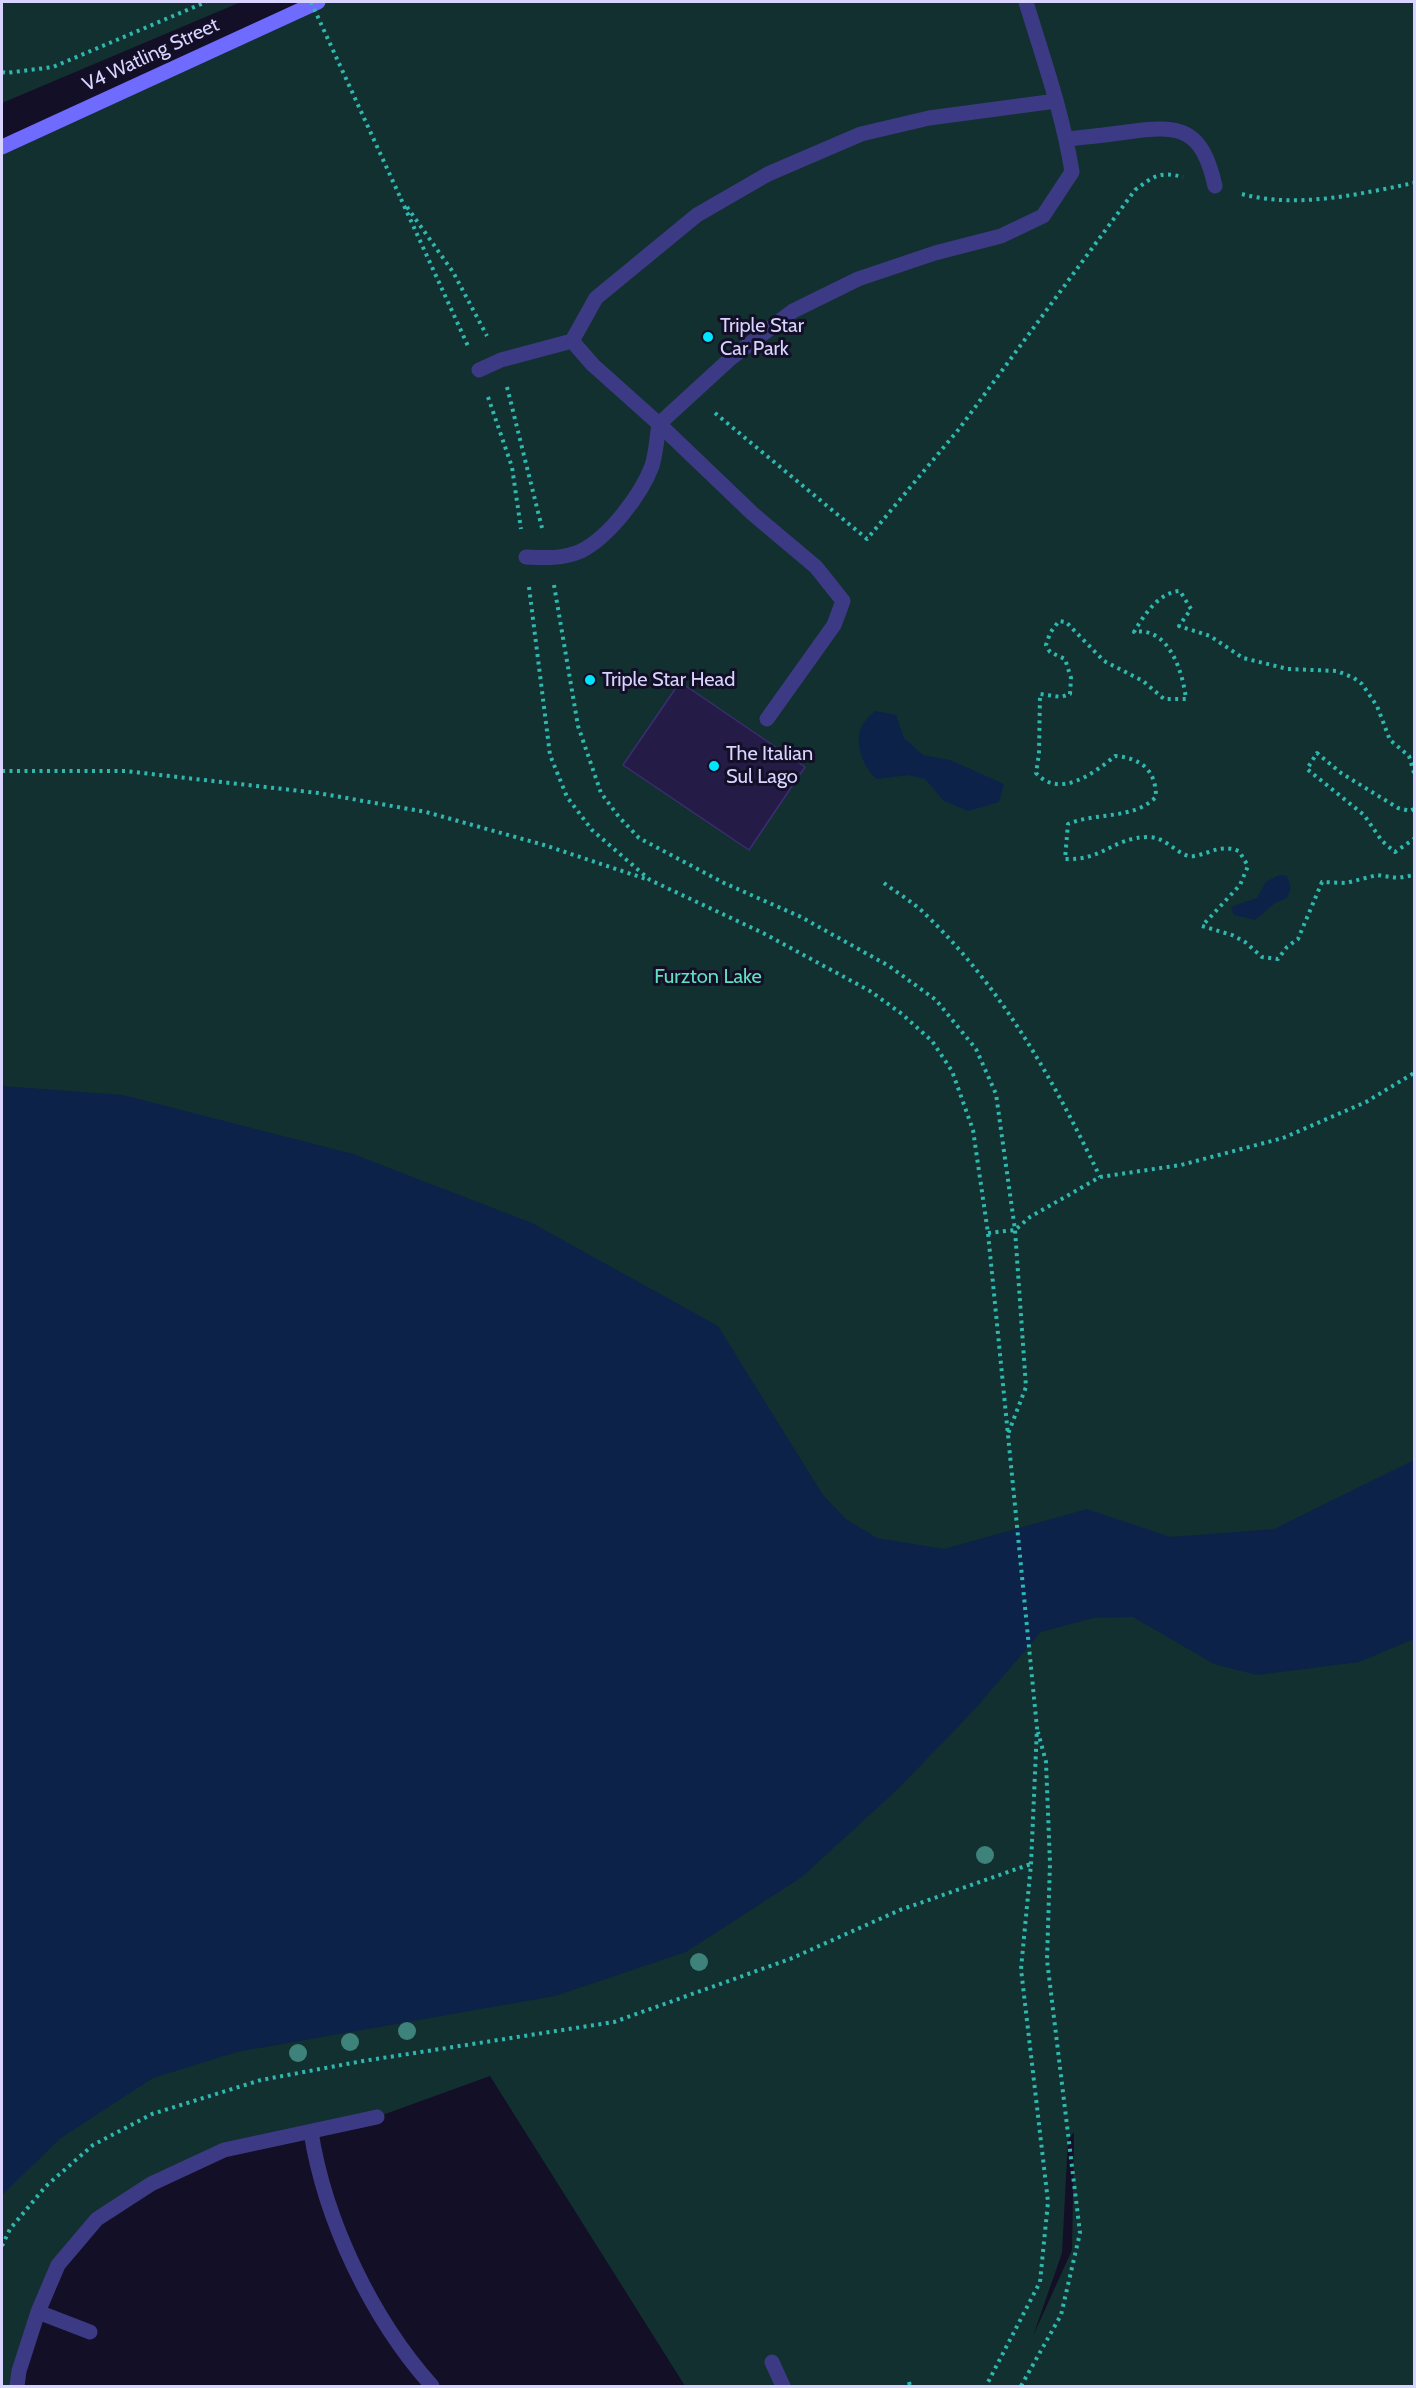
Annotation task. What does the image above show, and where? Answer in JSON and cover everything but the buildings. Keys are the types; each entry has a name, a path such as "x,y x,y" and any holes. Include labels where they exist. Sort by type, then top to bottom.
{"street":[{"name":"V4 Watling Street","path":"2,147 318,2"},
{"path":"526,557 550,558 581,551 607,531 630,505 652,465 659,424 694,395 731,358 793,311 858,279 935,253 1001,236 1043,216 1072,172 1056,101 1026,2"},
{"path":"479,370 501,360 572,341 596,298 697,215 768,174 861,134 929,118 1056,101"},
{"path":"1066,139 1152,128 1178,129 1198,144 1209,159 1215,186"},
{"path":"572,341 592,365 659,424 753,514 816,567 843,601 834,625 767,719"},
{"path":"17,2386 19,2371 58,2265 97,2219 151,2184 224,2150 377,2117"},
{"path":"311,2132 315,2160 335,2228 372,2300 432,2386"},
{"path":"39,2312 90,2332"},
{"path":"772,2362 783,2386"}],"path":[{"path":"2,72 53,67 207,2"},
{"path":"311,2 479,370 512,467 526,557 550,755 567,797 592,830 650,880"},
{"path":"694,395 777,467 867,539 959,429 1135,190 1153,177 1166,173 1266,200 1350,196 1414,183"},
{"path":"401,199 453,272 501,360 550,558 578,726 601,793 639,838 724,883 801,917 889,966 936,1000 976,1049 996,1094 1015,1230 1026,1387 1008,1435"},
{"path":"1414,773 1409,756 1390,740 1377,706 1362,684 1337,671 1288,669 1231,653 1210,636 1179,626 1191,609 1180,591 1166,593 1150,609 1134,632 1149,633 1163,641 1169,648 1185,685 1186,699 1164,699 1143,681 1104,661 1066,622 1059,621 1050,633 1046,645 1050,652 1065,659 1071,678 1070,694 1061,697 1040,694 1039,754 1036,773 1043,782 1054,786 1065,786 1098,769 1115,756 1129,757 1140,763 1156,781 1156,797 1140,809 1100,818 1087,817 1068,824 1065,859 1090,859 1119,842 1148,837 1166,841 1184,856 1193,857 1225,847 1239,851 1248,866 1245,878 1202,926 1232,935 1262,957 1278,959 1298,939 1322,882 1346,883 1377,874 1398,878 1414,875"},
{"path":"1414,809 1410,811 1398,808 1341,773 1317,753 1307,769 1364,815 1382,841 1395,852 1414,839"},
{"path":"2,771 125,771 329,795 426,812 544,844 650,880 763,933 870,991 902,1014 932,1041 952,1071 973,1130 988,1233 1037,1728 1031,1863 1021,1969 1048,2202 1040,2282 986,2386"},
{"path":"884,883 923,912 975,967 1039,1060 1067,1107 1100,1177"},
{"path":"988,1233 1015,1230 1030,1217 1100,1177 1181,1165 1284,1138 1366,1102 1414,1073"},
{"path":"1021,2386 1061,2315 1080,2233 1047,1960 1050,1863 1046,1762 1037,1728"},
{"path":"2,2246 10,2229 46,2186 93,2145 152,2114 284,2076 363,2061 614,2022 790,1959 900,1910 1031,1863"}],"green space":[{"path":"2,2 241,2 2,103"},
{"name":"Furzton Lake","path":"311,2 1414,2 1414,2386 685,2386 490,2076 377,2117 224,2150 97,2219 58,2265 17,2386 2,2386 2,147","holes":["1074,2132 1072,2250 1033,2336 1062,2253 1068,2140"]}],"water":[{"path":"875,711 896,715 904,738 923,755 950,760 1004,784 999,802 968,811 944,801 925,779 908,775 877,779 864,762 859,747 862,726"},
{"path":"1279,875 1287,876 1291,888 1287,898 1275,903 1255,920 1234,915 1231,907 1257,898 1266,882"},
{"path":"2,1086 123,1095 353,1154 532,1223 718,1326 823,1495 846,1519 877,1538 944,1549 1087,1509 1171,1537 1274,1529 1414,1460 1414,1639 1359,1662 1257,1675 1214,1664 1133,1617 1093,1618 1041,1632 976,1708 898,1789 802,1877 686,1952 555,1996 237,2052 153,2078 61,2138 2,2195"}],"place":[{"name":"Triple Star Car Park","path":"708,337"},
{"name":"Triple Star Head","path":"590,680"},
{"name":"The Italian Sul Lago","path":"714,766"}]}
